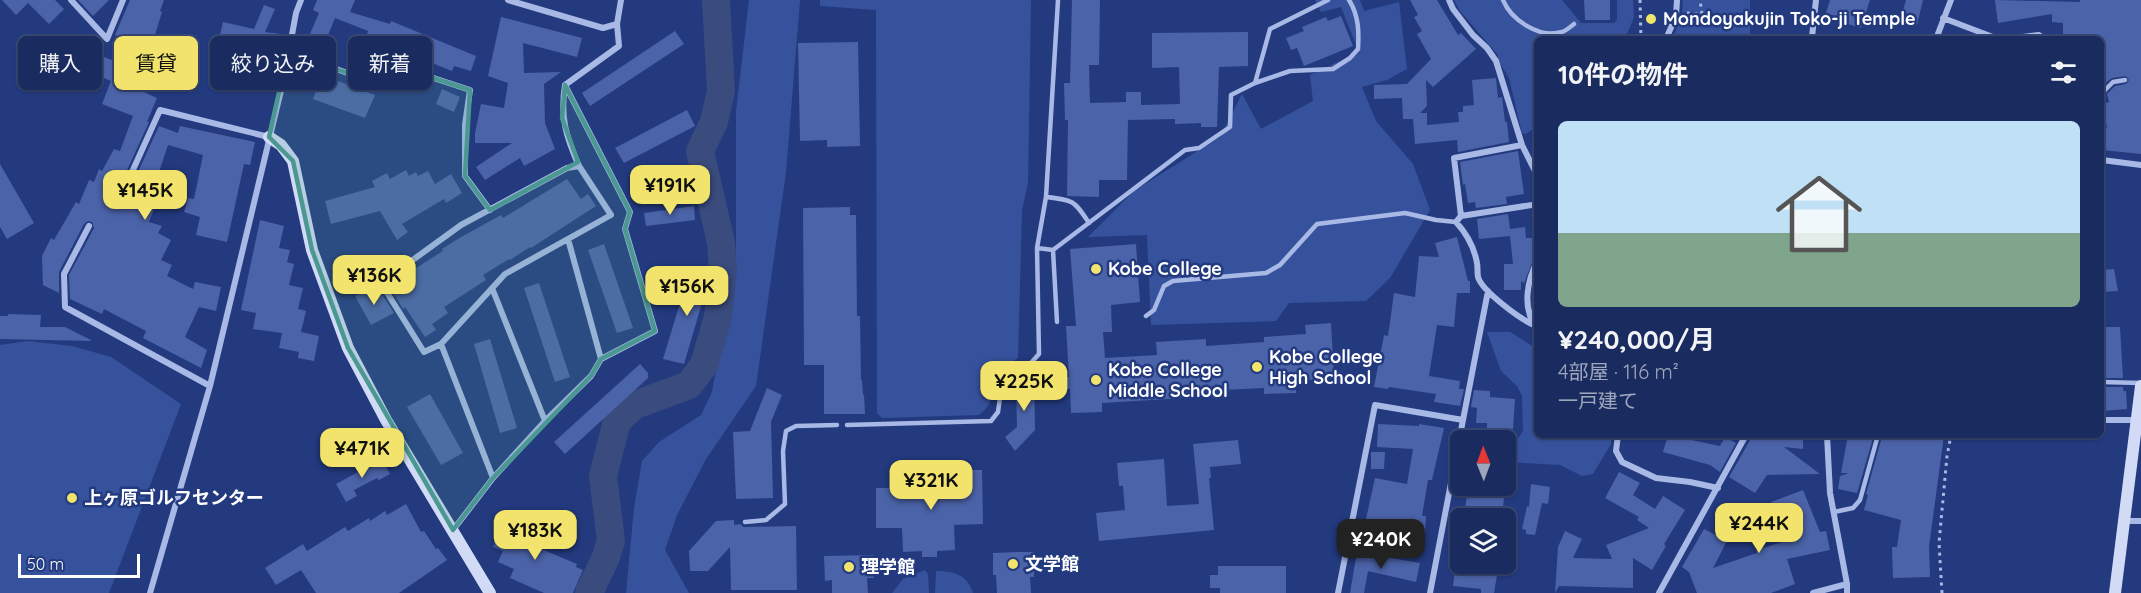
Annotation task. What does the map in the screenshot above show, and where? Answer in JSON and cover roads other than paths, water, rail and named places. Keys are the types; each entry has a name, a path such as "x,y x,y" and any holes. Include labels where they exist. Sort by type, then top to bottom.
{"street":[{"path":"71,0 107,39 123,0"},
{"path":"291,36 301,0"},
{"path":"508,0 603,28 617,24"},
{"path":"579,165 567,168 461,225 381,283 424,352 441,344 505,274 611,215 579,165 569,144 562,118 565,85 619,46 617,24 621,0"},
{"path":"1449,0 1473,35 1487,48 1496,61 1522,145 1534,169"},
{"path":"1667,36 1676,16 1677,0"},
{"path":"1812,36 1816,0"},
{"path":"1937,36 1951,0"},
{"path":"1943,18 1990,36"},
{"path":"336,69 387,87 400,67 470,90 465,125 465,176 490,210"},
{"path":"453,530 493,478 545,421 591,376 602,359 654,331 625,229 630,212 565,85"},
{"path":"150,593 210,386 280,90"},
{"path":"123,192 160,110 269,137 281,145 293,161 312,250 348,348 386,420 490,593"},
{"path":"1461,216 1454,158 1522,145"},
{"path":"2104,160 2141,165"},
{"path":"1534,205 1461,216 1456,222 1468,236 1477,261 1479,279 1488,291 1523,320 1534,326"},
{"path":"89,226 64,274 65,308 210,386"},
{"path":"568,239 602,359"},
{"path":"1534,271 1527,290 1528,308 1534,322"},
{"path":"492,288 545,421"},
{"path":"1430,593 1488,291"},
{"path":"441,344 493,478"},
{"path":"2115,593 2141,385"},
{"path":"1338,593 1375,405 1462,420"},
{"path":"2104,420 2137,420"},
{"path":"1618,438 1616,451 1622,462 1656,478 1718,488"},
{"path":"1659,593 1744,438"},
{"path":"1827,438 1830,493 1847,584 1846,593"},
{"path":"2124,521 2141,521"},
{"path":"1814,593 1847,584"}],"lane":[{"path":"847,425 991,420 998,411 1002,383 1012,370 1030,364 1039,354 1037,248 1046,197 1058,0"},
{"path":"1255,83 1270,29 1328,0"},
{"path":"1037,248 1053,250 1185,150 1199,148 1230,127 1231,95 1255,83 1290,71 1333,69 1350,58 1358,49 1359,29 1350,0"},
{"path":"1503,0 1514,17 1530,27 1551,34 1564,32 1574,24"},
{"path":"2104,91 2113,82 2125,80"},
{"path":"1046,197 1070,200 1089,223"},
{"path":"1146,316 1154,310 1164,286 1173,281 1266,273 1280,265 1317,224 1405,213 1456,222"},
{"path":"1053,250 1057,322"},
{"path":"2104,382 2141,385"},
{"path":"745,522 766,520 786,504 783,451 786,431 796,426 837,425"},
{"path":"1834,512 1853,508 1860,500 1877,438"}],"waterway":[{"path":"589,593 611,541 603,476 617,421 635,405 689,385 704,365 718,317 723,270 721,243 700,151 714,122 721,91 716,0"}],"place":[{"name":"Mondoyakujin Toko-ji Temple","path":"1651,19"},
{"name":"Kobe College","path":"1096,269"},
{"name":"Kobe College High School","path":"1257,367"},
{"name":"Kobe College Middle School","path":"1096,380"},
{"name":"上ヶ原ゴルフセンター","path":"72,498"},
{"name":"文学館","path":"1013,564"},
{"name":"理学館","path":"849,567"}]}
